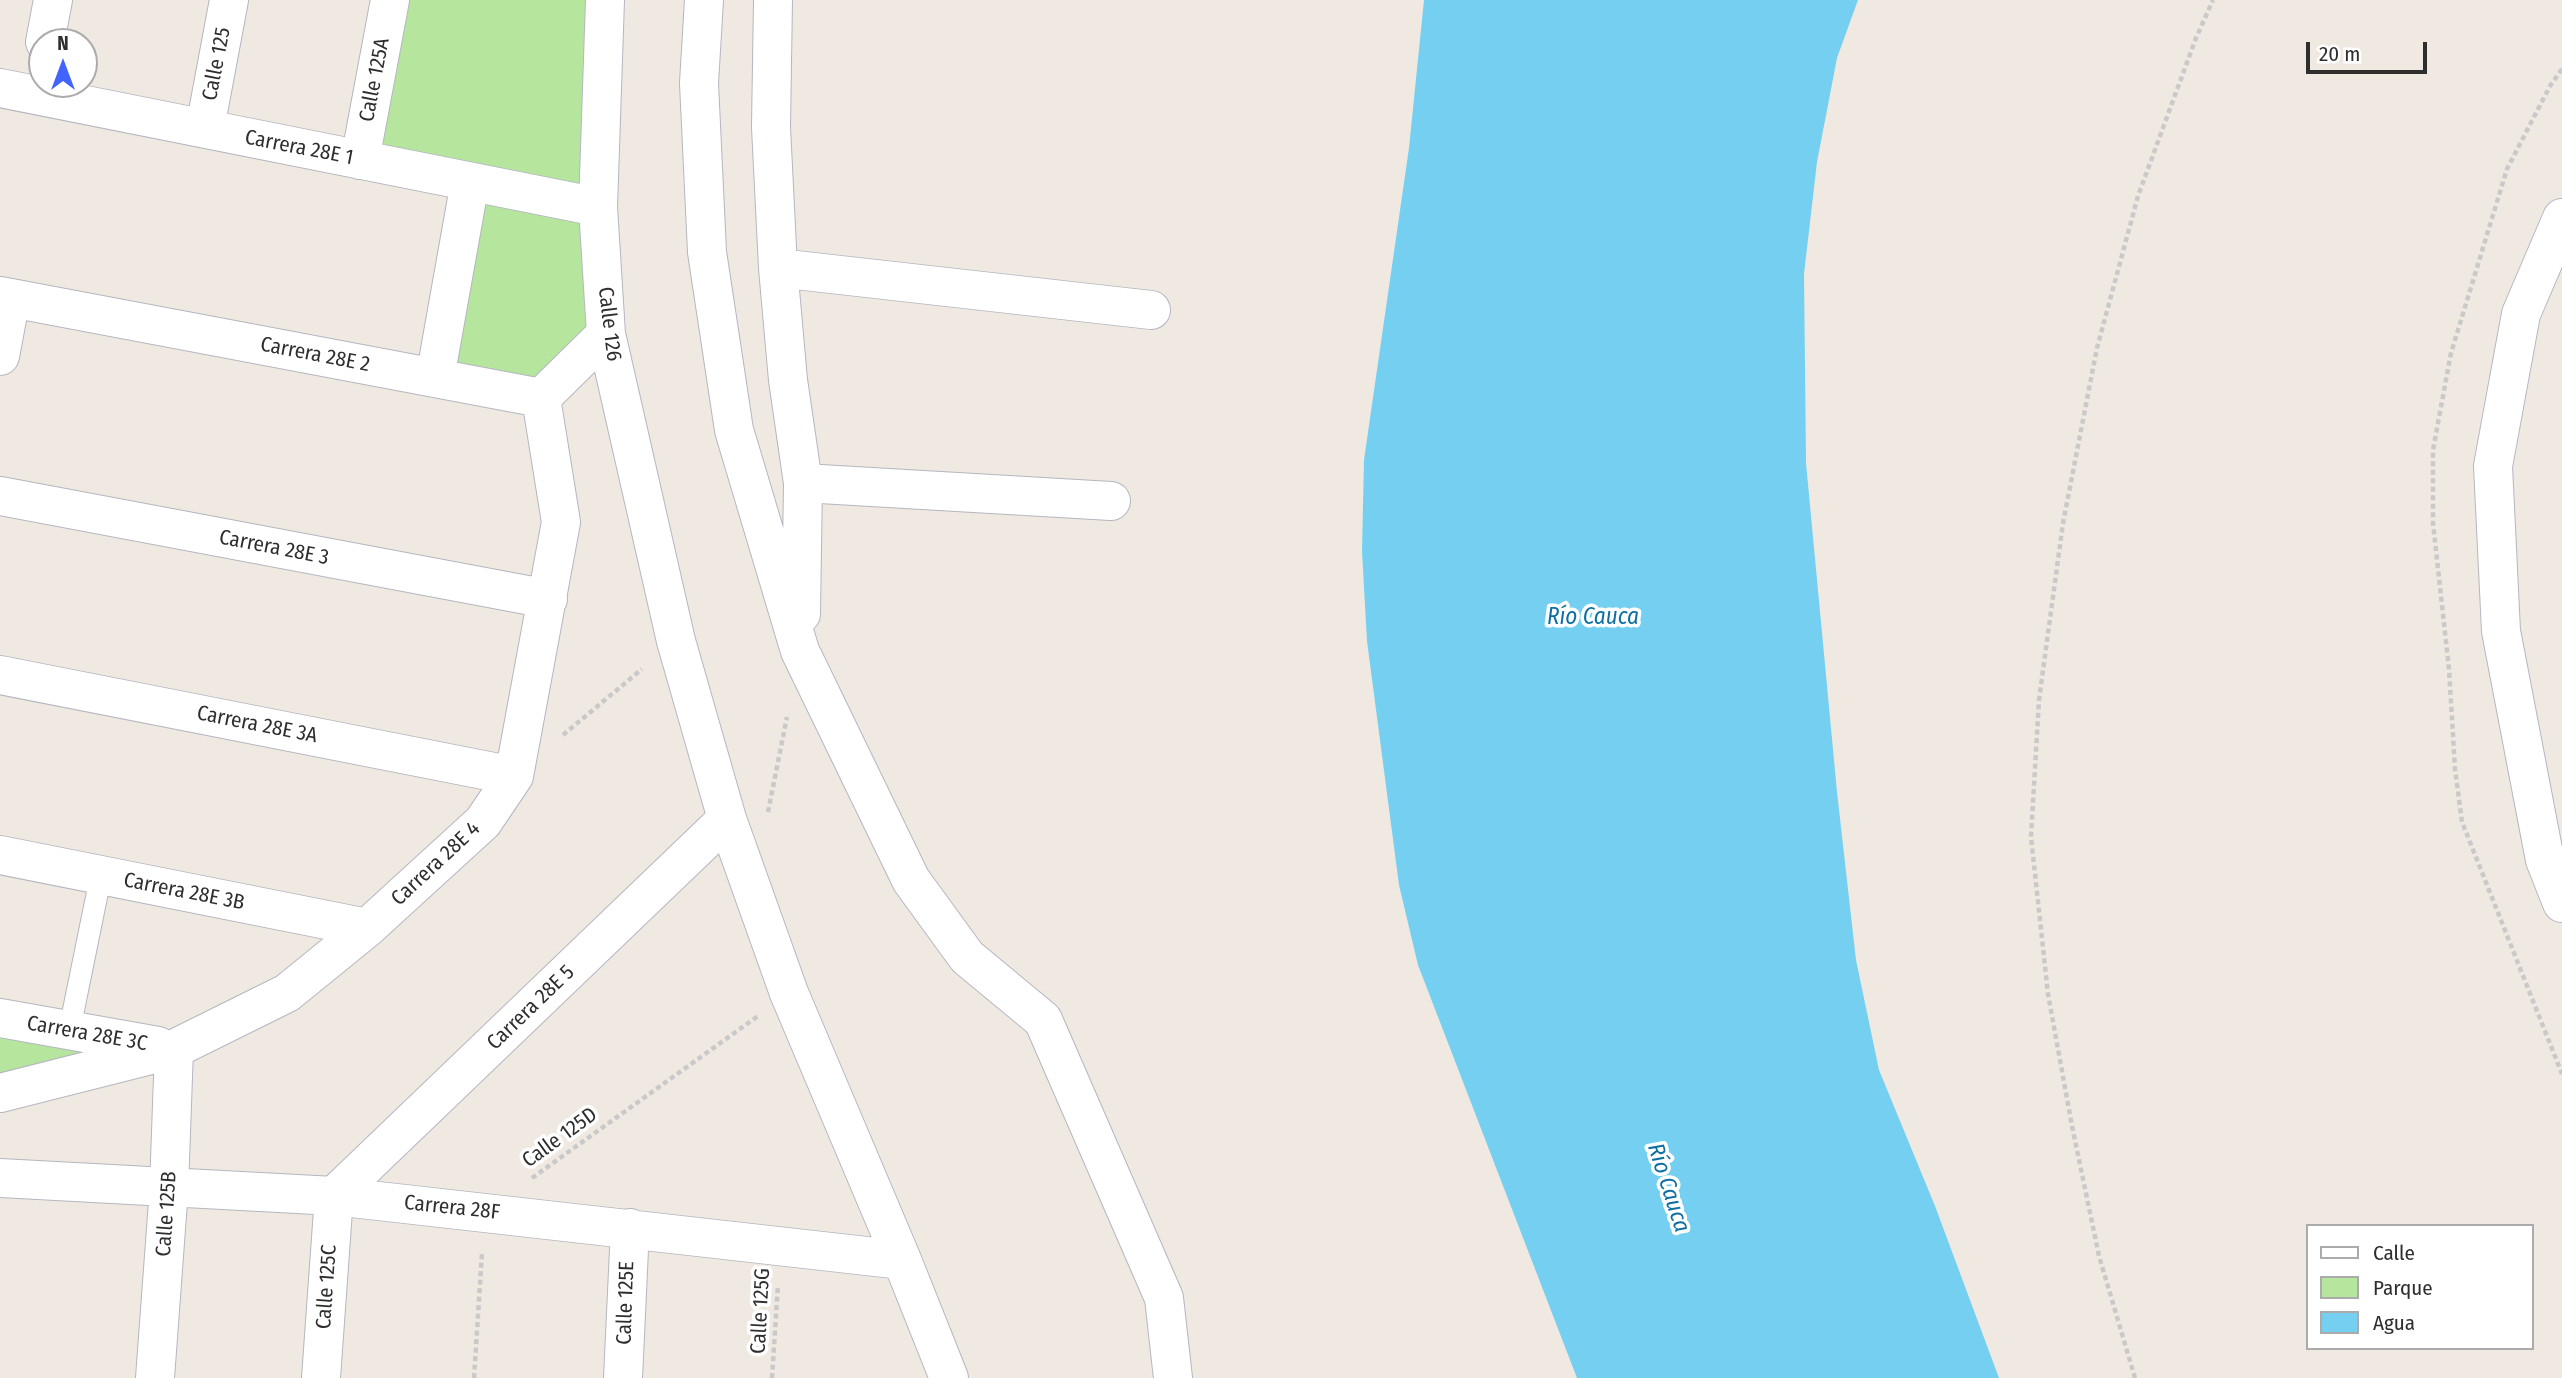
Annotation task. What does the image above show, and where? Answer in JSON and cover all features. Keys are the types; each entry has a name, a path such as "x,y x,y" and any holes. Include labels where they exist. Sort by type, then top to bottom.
{"street":[{"path":"47,28 52,0"},
{"name":"Calle 125","path":"205,128 229,0"},
{"name":"Calle 125A","path":"360,160 390,0"},
{"name":"Calle 126","path":"605,0 598,207 606,334 676,641 727,819 789,993 949,1378"},
{"path":"704,0 699,83 707,252 734,430 800,651 911,880 967,957 1043,1020 1164,1297 1173,1378"},
{"path":"773,0 771,127 778,268 788,380 803,484 800,651"},
{"name":"Carrera 28E 1","path":"26,81 205,128 598,207"},
{"path":"435,378 470,182"},
{"path":"2562,218 2521,314 2493,466 2501,631 2545,860 2562,904"},
{"path":"778,268 1151,310"},
{"path":"0,356 6,297"},
{"name":"Carrera 28E 2","path":"6,297 541,398"},
{"path":"541,398 606,334"},
{"name":"Carrera 28E 4","path":"0,1093 174,1049 287,993 367,928 483,822 514,776 561,522 541,398"},
{"path":"803,484 1111,501"},
{"name":"Carrera 28E 3","path":"0,496 548,599"},
{"name":"Carrera 28E 3A","path":"0,675 514,776"},
{"name":"Carrera 28E 5","path":"334,1196 727,819"},
{"name":"Carrera 28E 3B","path":"0,855 367,928"},
{"name":"Carrera 28E 3C","path":"0,1018 174,1049"},
{"name":"Calle 125B","path":"155,1378 169,1188 174,1049"},
{"name":"Carrera 28F","path":"0,1178 334,1196 902,1260"},
{"name":"Calle 125C","path":"321,1378 334,1196"},
{"name":"Calle 125E","path":"623,1378 630,1228"}],"lane":[{"path":"69,1032 101,875"}],"path":[{"path":"2135,1378 2099,1256 2071,1126 2048,994 2031,836 2039,700 2063,523 2097,348 2138,196 2196,38 2213,0"},
{"path":"514,776 676,641"},
{"path":"766,823 800,651"},
{"name":"Calle 125D","path":"484,1212 789,993"},
{"path":"474,1378 484,1212"},
{"name":"Calle 125G","path":"772,1378 780,1245"}],"green space":[{"path":"390,0 605,0 606,334 541,398 435,378 469,182 360,160"},
{"path":"0,1018 174,1049 0,1093"}],"water":[{"name":"Río Cauca","path":"1424,0 1858,0 1837,58 1817,162 1804,274 1806,463 1837,792 1856,960 1879,1070 1935,1206 1999,1378 1577,1378 1418,965 1399,885 1367,641 1362,551 1364,460 1409,148"}]}
